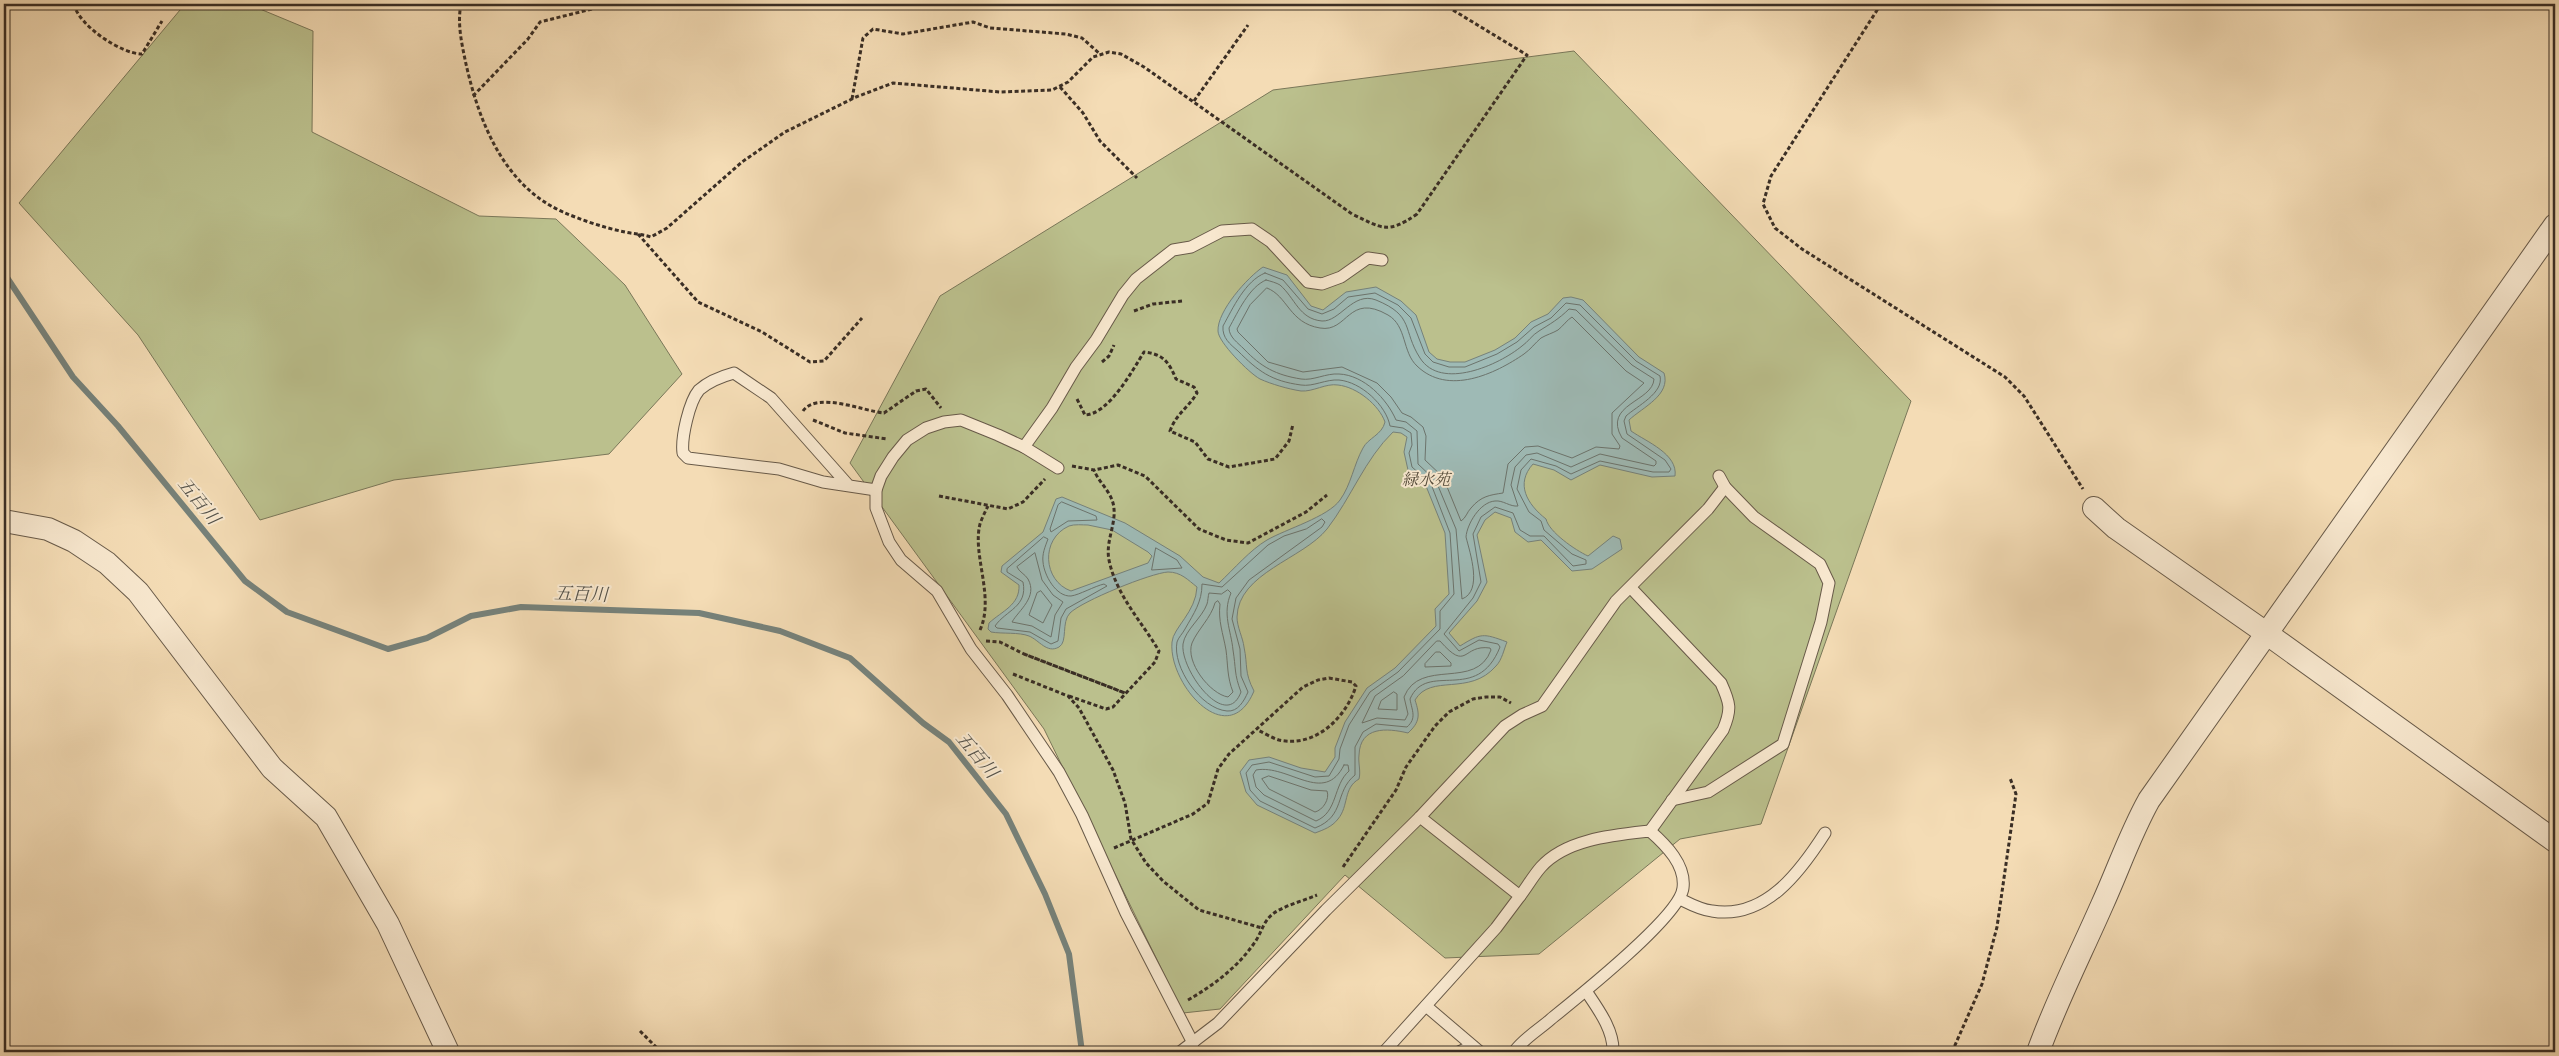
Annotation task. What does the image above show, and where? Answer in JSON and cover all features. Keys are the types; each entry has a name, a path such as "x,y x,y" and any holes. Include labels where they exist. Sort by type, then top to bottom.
{"street":[{"path":"2038,1052 2059,997 2106,898 2135,825 2148,800 2195,737 2266,633 2555,226"},
{"path":"2094,508 2116,528 2555,840"},
{"path":"4,521 48,529 74,541 107,563 138,592 272,768 326,817 388,924 448,1052"}],"lane":[{"path":"1024,447 1052,408 1123,295 1136,279 1173,250 1191,247 1222,231 1252,230 1271,242 1308,282 1322,284 1341,277 1368,258 1382,260"},
{"path":"849,486 794,419 771,398 734,373 722,376 699,391 682,435 683,453 688,458 779,469 824,482 849,486 876,490"},
{"path":"1058,468 1024,447 961,420 949,421 926,428 907,440 881,476 876,490 876,508 889,542 901,560 937,591 971,649 1059,772 1126,913 1193,1043"},
{"path":"1672,800 1708,792 1783,744 1821,622 1829,583 1820,564 1754,517 1725,487 1719,476"},
{"path":"1180,1052 1218,1023 1326,910 1420,818 1505,726 1522,715 1542,706 1616,602 1708,510 1725,487"},
{"path":"1384,1052 1496,928 1541,867 1558,854 1579,844 1650,831 1723,730 1730,714 1729,701 1721,683 1631,588"},
{"path":"1420,818 1520,896"},
{"path":"1514,1052 1586,991 1654,928 1680,899 1684,887 1680,868 1664,843 1650,831"},
{"path":"1680,899 1713,912 1732,912 1768,900 1795,875 1825,833"},
{"path":"1586,991 1600,1012 1614,1041 1613,1052"},
{"path":"1426,1006 1476,1049"},
{"path":"1459,1052 1476,1049"}],"path":[{"path":"74,4 75,12 101,37 135,54 142,54 162,21"},
{"path":"461,4 460,32 473,96 494,148 532,192 562,212 623,232 651,237 667,228 742,162 785,132 852,99 894,83 1000,92 1052,90 1068,82 1093,58 1109,52 1121,54 1144,66 1352,214 1383,228 1399,227 1417,214 1527,55 1443,4"},
{"path":"473,96 528,39 540,22 612,4"},
{"path":"1881,4 1771,176 1763,204 1775,228 1802,249 2005,377 2024,396 2094,508"},
{"path":"852,99 863,38 873,29 903,34 973,22 990,28 1066,34 1082,38 1100,55"},
{"path":"1194,102 1248,25"},
{"path":"1060,87 1083,113 1100,141 1137,178"},
{"path":"638,234 668,265 698,302 762,332 810,362 824,361 862,318"},
{"path":"1129,313 1153,304 1182,301"},
{"path":"1098,366 1109,356 1118,337"},
{"path":"1076,392 1079,406 1084,415 1099,410 1129,377 1144,352 1157,353 1169,363 1176,379 1194,387 1197,393 1191,403 1174,419 1170,431 1195,442 1208,459 1229,467 1275,458 1289,441 1293,424"},
{"path":"794,419 805,408 823,401 884,413 916,391 926,389 937,399 949,421"},
{"path":"794,419 823,423 845,433 907,440"},
{"path":"939,496 1008,509 1023,502 1058,468 1071,466 1094,470 1118,465 1145,476 1199,529 1226,540 1248,543 1306,512 1327,495"},
{"path":"984,665 1106,709 1113,706 1155,662 1159,651 1120,591 1109,560 1108,547 1115,513 1113,500 1094,470"},
{"path":"971,649 983,623 985,595 980,525 988,506"},
{"path":"971,649 986,640 1000,642 1024,654 1126,693"},
{"path":"1100,855 1131,839 1193,814 1208,803 1221,764 1229,754 1303,688 1318,680 1344,680 1352,682 1356,686 1346,708 1326,730 1307,738 1289,740 1279,740 1258,730"},
{"path":"1068,696 1079,708 1113,770 1125,803 1131,839 1146,863 1163,881 1199,910 1262,928"},
{"path":"1338,873 1396,790 1406,767 1435,726 1449,712 1473,699 1500,697 1508,700 1522,715"},
{"path":"1952,1052 1982,984 1997,927 2016,794 2010,778"},
{"path":"1174,1008 1211,987 1239,962 1255,941 1264,922 1279,910 1323,891"},
{"path":"640,1031 661,1052"}],"green space":[{"path":"185,4 248,4 313,31 312,132 479,216 556,219 625,285 682,374 609,454 394,480 260,520 138,335 19,203"},
{"name":"緑水苑","path":"1574,51 1911,401 1761,824 1680,839 1539,954 1445,958 1345,875 1220,1009 1183,1013 1044,729 850,463 940,296 1273,90"}],"water":[{"path":"1263,267 1287,275 1311,306 1323,310 1346,292 1376,287 1401,301 1416,315 1429,352 1437,359 1450,362 1465,362 1495,350 1515,338 1531,322 1548,314 1563,298 1571,297 1583,300 1639,357 1664,373 1665,381 1660,394 1629,420 1631,431 1660,449 1672,461 1675,468 1675,476 1652,477 1600,465 1571,480 1554,470 1533,464 1525,479 1526,493 1533,507 1546,519 1557,535 1576,550 1588,556 1613,536 1620,539 1622,549 1592,569 1572,571 1541,540 1528,542 1515,532 1511,518 1495,512 1485,520 1477,535 1487,582 1477,601 1449,633 1460,646 1482,636 1507,642 1500,661 1485,675 1474,681 1431,688 1422,692 1415,700 1418,710 1417,722 1408,733 1384,730 1369,734 1364,739 1359,755 1359,779 1348,792 1344,809 1333,824 1315,833 1257,805 1246,792 1240,772 1249,760 1269,757 1301,768 1325,772 1335,757 1335,748 1345,722 1367,688 1395,668 1436,626 1435,609 1449,594 1445,533 1426,486 1408,470 1404,452 1407,437 1401,433 1393,432 1374,454 1344,505 1327,529 1316,540 1260,578 1248,589 1240,602 1237,621 1245,654 1247,674 1254,691 1243,708 1230,715 1216,714 1202,706 1189,692 1179,676 1173,659 1173,637 1193,604 1197,587 1177,573 1168,572 1147,577 1102,595 1077,608 1067,617 1062,644 1055,649 1043,646 1029,636 991,632 988,629 989,623 1013,603 1019,592 1019,585 1001,572 1002,566 1043,532 1056,499 1062,497 1125,523 1180,556 1203,577 1219,583 1248,554 1261,544 1326,512 1340,500 1347,488 1363,448 1381,430 1385,422 1373,403 1353,389 1333,385 1301,391 1274,384 1255,376 1228,349 1219,336 1218,331 1222,314 1234,295","holes":["1076,525 1088,525 1112,530 1148,552 1152,556 1148,563 1071,591 1062,586 1050,569 1049,560 1053,540 1060,532 1069,526"]}],"waterway":[{"name":"五百川","path":"4,273 73,377 118,426 245,581 287,612 388,649 427,638 471,616 521,607 699,613 780,631 850,658 923,723 949,742 1006,814 1045,894 1069,954 1082,1052"}]}
